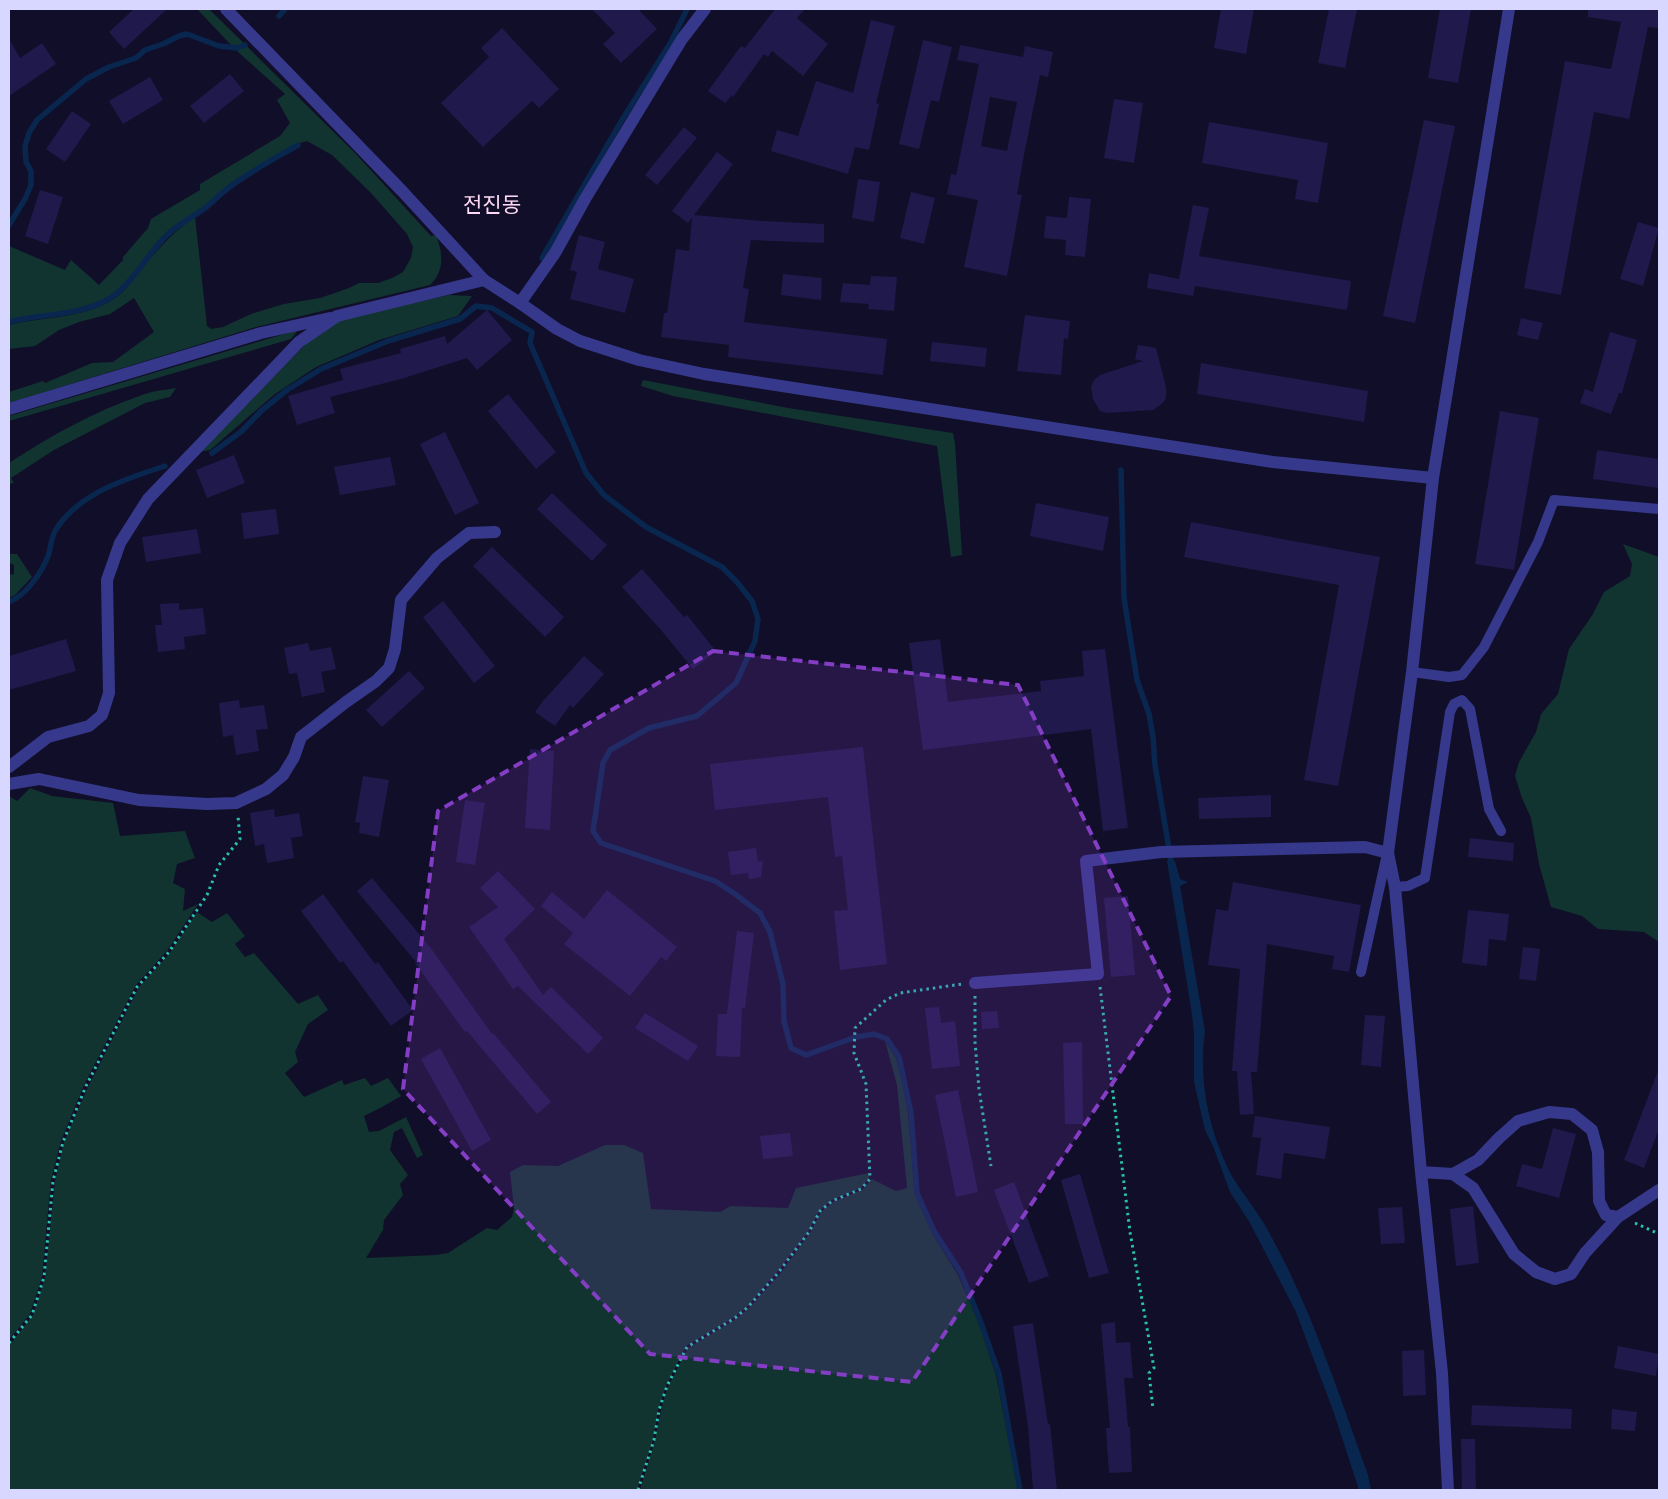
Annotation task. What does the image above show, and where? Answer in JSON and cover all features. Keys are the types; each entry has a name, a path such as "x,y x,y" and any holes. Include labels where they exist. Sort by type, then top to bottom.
{"street":[{"path":"226,9 403,192 484,280 520,302 557,329 580,341 639,360 678,369 1274,462 1433,478"},
{"path":"520,302 555,253 585,199 682,39 705,9"},
{"path":"1448,1490 1442,1373 1421,1172 1395,887 1388,853 1412,672 1433,478 1509,9"},
{"path":"9,409 260,332 337,316 484,280"},
{"path":"9,767 48,738 88,726 102,715 109,693 107,580 120,543 148,499 299,342 337,316"},
{"path":"9,784 39,779 139,800 206,804 236,803 266,789 283,774 294,757 301,737 346,702 376,682 389,668 394,649 401,600 437,558 468,533 495,532"},
{"path":"975,983 1098,974 1086,862 1161,852 1365,847 1388,853"},
{"path":"1453,1174 1478,1160 1518,1121 1549,1112 1572,1114 1592,1130 1598,1152 1599,1200 1606,1214 1618,1217"},
{"path":"1421,1172 1453,1174 1473,1188 1514,1254 1536,1272 1555,1279 1572,1274 1584,1253 1618,1217 1659,1190"}],"lane":[{"path":"1412,672 1449,677 1462,674 1484,647 1538,542 1554,500 1659,509"},
{"path":"1395,887 1408,886 1425,878 1450,712 1454,704 1462,700 1470,709 1488,808 1500,831"},
{"path":"1361,972 1388,853"}],"path":[{"path":"9,1343 32,1315 44,1277 53,1181 63,1142 72,1118 86,1086 137,986 169,952 207,895 219,865 240,840 236,803"},
{"path":"1098,974 1130,1232 1154,1368 1149,1372 1153,1409"},
{"path":"638,1490 654,1440 659,1410 667,1386 687,1347 735,1318 748,1307 778,1273 809,1232 820,1212 832,1201 861,1189 870,1179 866,1084 854,1053 855,1028 886,1000 900,993 975,983 974,1042 991,1166"},
{"path":"1618,1217 1659,1234"}],"highlighted area":[{"path":"713,651 1018,685 1171,996 912,1382 650,1354 403,1089 438,811"}],"green space":[{"path":"197,9 209,9 355,153 431,236 436,235 441,255 438,274 430,285 256,327 9,403 9,392 43,381 45,383 92,363 113,362 154,332 134,298 110,314 79,322 59,330 35,346 9,349 9,325 80,313 106,303 124,291 165,243 195,217 207,326 211,329 223,327 251,314 284,304 320,298 359,283 378,283 403,272 411,258 413,247 407,234 371,193 332,155 307,141 290,148 255,169 174,227 121,287 105,299 70,311 9,320 9,246 65,270 71,260 99,285 123,260 123,257 148,228 151,219 200,190 200,184 280,136 290,123 277,100 285,94 237,51 242,47 239,45 232,46"},
{"path":"449,295 472,296 458,316 379,340 316,367 275,394 210,450 199,452 319,331 341,319"},
{"path":"298,330 291,339 9,421 9,416"},
{"path":"643,380 788,408 953,433 962,555 951,557 937,446 673,396 641,386"},
{"path":"176,388 170,397 145,403 54,450 11,478 14,483 9,484 9,463 40,443 90,416 124,401 150,392"},
{"path":"1623,544 1659,557 1659,942 1644,932 1598,929 1582,916 1551,907 1539,864 1531,818 1515,776 1519,762 1536,732 1541,714 1558,694 1569,649 1593,614 1604,592 1630,576 1632,564"},
{"path":"9,554 17,554 32,577 15,595 9,598 9,575 14,574 14,565 9,563"},
{"path":"30,788 52,796 113,803 120,836 185,831 195,858 177,864 173,883 185,889 183,911 198,904 167,951 136,985 84,1085 61,1141 51,1180 42,1277 30,1314 9,1340 9,796 17,801"},
{"path":"197,912 212,922 227,913 245,936 235,944 245,957 254,953 298,1004 318,995 328,1010 308,1024 295,1052 298,1062 285,1073 304,1097 342,1080 344,1085 365,1078 371,1086 388,1078 401,1096 364,1116 369,1132 379,1131 406,1117 423,1155 417,1158 402,1128 394,1132 390,1150 408,1175 400,1184 403,1195 384,1220 383,1230 366,1258 448,1253 487,1228 497,1230 512,1217 514,1208 510,1172 523,1165 558,1166 605,1145 624,1145 643,1153 651,1209 720,1212 731,1206 788,1208 796,1188 869,1173 869,1178 861,1188 832,1200 819,1211 808,1232 748,1306 735,1317 686,1346 666,1386 658,1410 653,1440 637,1490 9,1490 9,1346 33,1315 45,1278 55,1181 64,1142 88,1087 139,987 170,953"},
{"path":"885,1041 896,1058 903,1085 908,1113 915,1194 932,1233 958,1275 978,1321 996,1375 1018,1490 640,1490 668,1387 688,1348 736,1319 749,1308 780,1274 810,1233 821,1212 833,1202 862,1190 872,1179 896,1191 907,1188 897,1085"}],"water":[{"path":"1167,861 1175,861 1180,879 1188,882 1180,886 1205,1031 1203,1050 1204,1088 1212,1125 1233,1178 1266,1228 1300,1294 1340,1397 1368,1475 1371,1490 1359,1490 1334,1413 1296,1312 1250,1223 1230,1192 1205,1130 1194,1082 1192,1014"}],"building":[{"path":"134,9 167,9 124,49 109,32"},
{"path":"592,9 638,9 657,29 621,63 603,44 615,33"},
{"path":"775,9 805,9 797,18 828,44 803,76 772,51 768,57 764,54 733,97 732,95 725,103 708,91 741,46 745,48"},
{"path":"1221,9 1254,9 1246,54 1214,48"},
{"path":"1329,9 1357,9 1345,68 1318,63"},
{"path":"1440,9 1471,9 1458,83 1428,78"},
{"path":"1588,9 1659,9 1659,28 1648,27 1629,119 1594,112 1561,295 1524,288 1565,61 1611,69 1621,22 1588,17"},
{"path":"871,20 895,26 876,103 879,104 869,150 855,147 848,174 771,151 777,130 798,136 816,81 853,93"},
{"path":"502,28 559,89 539,108 532,101 483,147 441,103 489,57 481,48"},
{"path":"9,39 20,58 42,43 56,64 9,96"},
{"path":"923,40 952,47 939,102 931,100 919,149 899,144"},
{"path":"960,45 1023,57 1025,46 1053,52 1048,77 1040,75 1017,194 1022,195 1007,276 964,267 978,200 947,194 951,174 956,175 979,64 957,60","holes":["990,97 1017,102 1007,151 981,146"]},
{"path":"230,74 244,91 204,123 190,106"},
{"path":"150,77 163,100 123,124 109,101"},
{"path":"1114,99 1143,103 1134,163 1104,158"},
{"path":"72,111 91,124 65,162 46,149"},
{"path":"1424,120 1455,126 1415,323 1383,316"},
{"path":"1209,122 1328,143 1318,203 1295,199 1298,180 1202,163"},
{"path":"684,127 697,138 657,185 645,175"},
{"path":"717,152 733,164 694,215 824,224 824,243 751,240 743,288 749,289 744,322 887,339 883,375 728,357 729,345 661,337 664,313 667,313 676,249 689,251 692,218 688,223 672,211"},
{"path":"858,179 880,182 874,222 852,218"},
{"path":"40,190 63,197 48,244 25,236"},
{"path":"911,192 935,198 924,244 900,238"},
{"path":"1069,197 1091,199 1085,257 1065,255 1066,240 1044,238 1046,216 1067,218"},
{"path":"1193,205 1209,208 1199,256 1351,281 1347,310 1195,286 1193,296 1147,288 1149,273 1179,279"},
{"path":"1638,222 1659,228 1643,286 1620,279"},
{"path":"579,235 605,242 598,269 634,279 625,313 570,299 577,272 570,270"},
{"path":"783,274 822,278 821,300 781,295"},
{"path":"871,276 897,277 894,311 868,309 869,304 840,302 843,283 870,285"},
{"path":"487,310 512,340 477,370 467,358 401,379 330,397 335,413 297,425 288,396 343,380 340,369 401,353 400,349 445,336 447,344"},
{"path":"1025,315 1070,321 1068,339 1064,338 1061,375 1017,371"},
{"path":"1521,318 1543,323 1538,340 1517,335"},
{"path":"1610,332 1637,340 1622,393 1619,393 1611,414 1580,403 1585,389 1593,392"},
{"path":"932,342 987,348 985,367 930,361"},
{"path":"1138,345 1156,348 1166,387 1166,398 1163,403 1153,410 1107,413 1100,411 1093,399 1091,387 1094,380 1100,375 1143,361 1135,359"},
{"path":"1201,363 1368,391 1364,422 1197,394"},
{"path":"508,394 556,452 536,469 488,411"},
{"path":"1500,411 1539,418 1514,570 1475,564"},
{"path":"445,432 479,503 455,515 420,444"},
{"path":"1597,450 1659,459 1659,488 1593,479"},
{"path":"234,455 245,483 207,498 196,470"},
{"path":"390,457 396,485 340,495 334,467"},
{"path":"552,493 607,545 592,561 537,509"},
{"path":"1036,503 1109,517 1103,551 1030,536"},
{"path":"276,509 279,534 244,539 241,513"},
{"path":"1191,522 1380,557 1338,786 1304,780 1339,585 1184,557"},
{"path":"197,529 201,553 146,562 142,537"},
{"path":"492,547 564,617 545,637 473,566"},
{"path":"642,569 684,617 687,615 716,651 693,669 622,587"},
{"path":"443,601 495,666 474,683 423,617"},
{"path":"179,603 179,610 203,608 206,634 184,637 185,649 158,652 155,625 162,625 160,604"},
{"path":"66,639 76,671 9,690 9,656"},
{"path":"940,639 948,702 1041,691 1040,681 1084,676 1082,651 1105,649 1128,828 1103,831 1091,729 923,750 909,643"},
{"path":"308,643 310,651 331,647 336,669 321,672 325,692 302,697 297,673 289,674 284,648"},
{"path":"584,656 604,674 573,708 570,705 555,726 535,712"},
{"path":"409,671 425,688 382,727 366,710"},
{"path":"239,700 240,708 264,705 268,729 256,730 259,751 236,755 233,735 223,737 219,703"},
{"path":"863,747 887,964 840,970 834,911 848,910 842,856 835,857 828,797 715,810 710,764"},
{"path":"530,749 554,751 550,830 525,828"},
{"path":"363,776 389,780 379,837 359,833 360,823 355,822"},
{"path":"1271,795 1271,817 1199,819 1198,798"},
{"path":"465,800 485,803 475,865 456,862"},
{"path":"274,809 275,817 299,813 303,836 291,838 294,858 267,863 264,844 255,846 250,813"},
{"path":"1470,838 1514,843 1513,861 1468,857"},
{"path":"756,848 758,862 763,861 761,877 749,879 748,873 731,875 728,852"},
{"path":"498,871 535,909 504,939 543,995 551,987 603,1038 588,1054 518,986 513,989 469,927 498,907 480,888"},
{"path":"372,878 430,947 492,1034 551,1102 537,1114 467,1031 465,1032 416,962 357,891"},
{"path":"1233,882 1361,905 1349,972 1332,969 1334,956 1267,944 1257,1072 1251,1072 1254,1114 1240,1115 1237,1071 1232,1071 1240,969 1208,965 1216,909 1228,911"},
{"path":"607,890 677,947 666,961 661,957 630,996 564,944 573,933 541,906 552,892 584,919"},
{"path":"323,894 375,964 378,962 413,1010 391,1026 343,961 340,963 301,911"},
{"path":"1128,896 1135,975 1111,977 1104,898"},
{"path":"1468,910 1509,914 1506,941 1489,939 1487,966 1462,963"},
{"path":"737,931 754,933 745,1008 742,1008 740,1057 716,1056 718,1014 727,1014"},
{"path":"1523,947 1540,949 1536,981 1519,979"},
{"path":"939,1007 941,1023 955,1021 960,1066 932,1069 925,1008"},
{"path":"997,1011 999,1028 982,1029 981,1012"},
{"path":"645,1013 698,1046 688,1061 635,1028"},
{"path":"1365,1015 1385,1016 1381,1067 1361,1065"},
{"path":"1082,1042 1083,1124 1065,1124 1063,1043"},
{"path":"440,1048 491,1140 472,1151 421,1059"},
{"path":"1658,1071 1659,1129 1644,1168 1624,1160"},
{"path":"958,1090 978,1192 956,1197 935,1095"},
{"path":"1255,1116 1330,1127 1325,1159 1284,1153 1281,1179 1256,1175 1261,1138 1252,1137"},
{"path":"1553,1128 1576,1134 1559,1198 1516,1186 1522,1164 1542,1169"},
{"path":"790,1133 793,1156 763,1159 760,1136"},
{"path":"1080,1174 1109,1273 1089,1278 1061,1180"},
{"path":"1014,1182 1049,1276 1029,1283 994,1190"},
{"path":"1473,1206 1479,1263 1456,1266 1450,1209"},
{"path":"1402,1207 1405,1243 1381,1244 1378,1208"},
{"path":"1115,1322 1116,1343 1130,1342 1133,1378 1124,1378 1128,1427 1130,1427 1132,1472 1109,1473 1106,1428 1110,1428 1101,1324"},
{"path":"1033,1323 1048,1424 1050,1424 1057,1490 1033,1490 1028,1426 1013,1326"},
{"path":"1618,1346 1659,1354 1656,1376 1614,1368"},
{"path":"1424,1350 1426,1395 1403,1396 1402,1351"},
{"path":"1472,1405 1572,1409 1571,1429 1471,1425"},
{"path":"1612,1409 1637,1412 1635,1431 1611,1429"},
{"path":"1461,1439 1475,1439 1476,1490 1462,1490"}],"waterway":[{"path":"279,16 285,9"},
{"path":"542,258 622,120 671,42 687,9"},
{"path":"9,225 31,185 31,171 26,162 25,146 29,133 37,120 86,79 109,67 136,58 145,50 187,34 219,46 237,48 245,45"},
{"path":"9,322 70,312 105,301 131,280 159,243 171,231 204,209 224,191 244,177 298,145"},
{"path":"212,453 242,431 261,411 287,390 321,369 388,341 460,319 476,306 492,308 532,332 530,343 586,473 604,495 646,527 722,567 752,601 758,619 755,641 736,683 697,716 649,728 610,750 603,763 593,831 601,843 715,881 760,913 770,932 783,984 784,1021 791,1048 806,1055 856,1037 874,1034 887,1039 899,1057 911,1113 917,1193 934,1231 961,1273 999,1374 1020,1490"},
{"path":"9,602 27,589 37,577 48,556 55,531 76,507 90,497 119,482 165,466"},
{"path":"1121,470 1124,598 1137,680 1149,714 1155,765 1171,861"}],"district":[{"name":"전진동","path":"492,205"}]}
